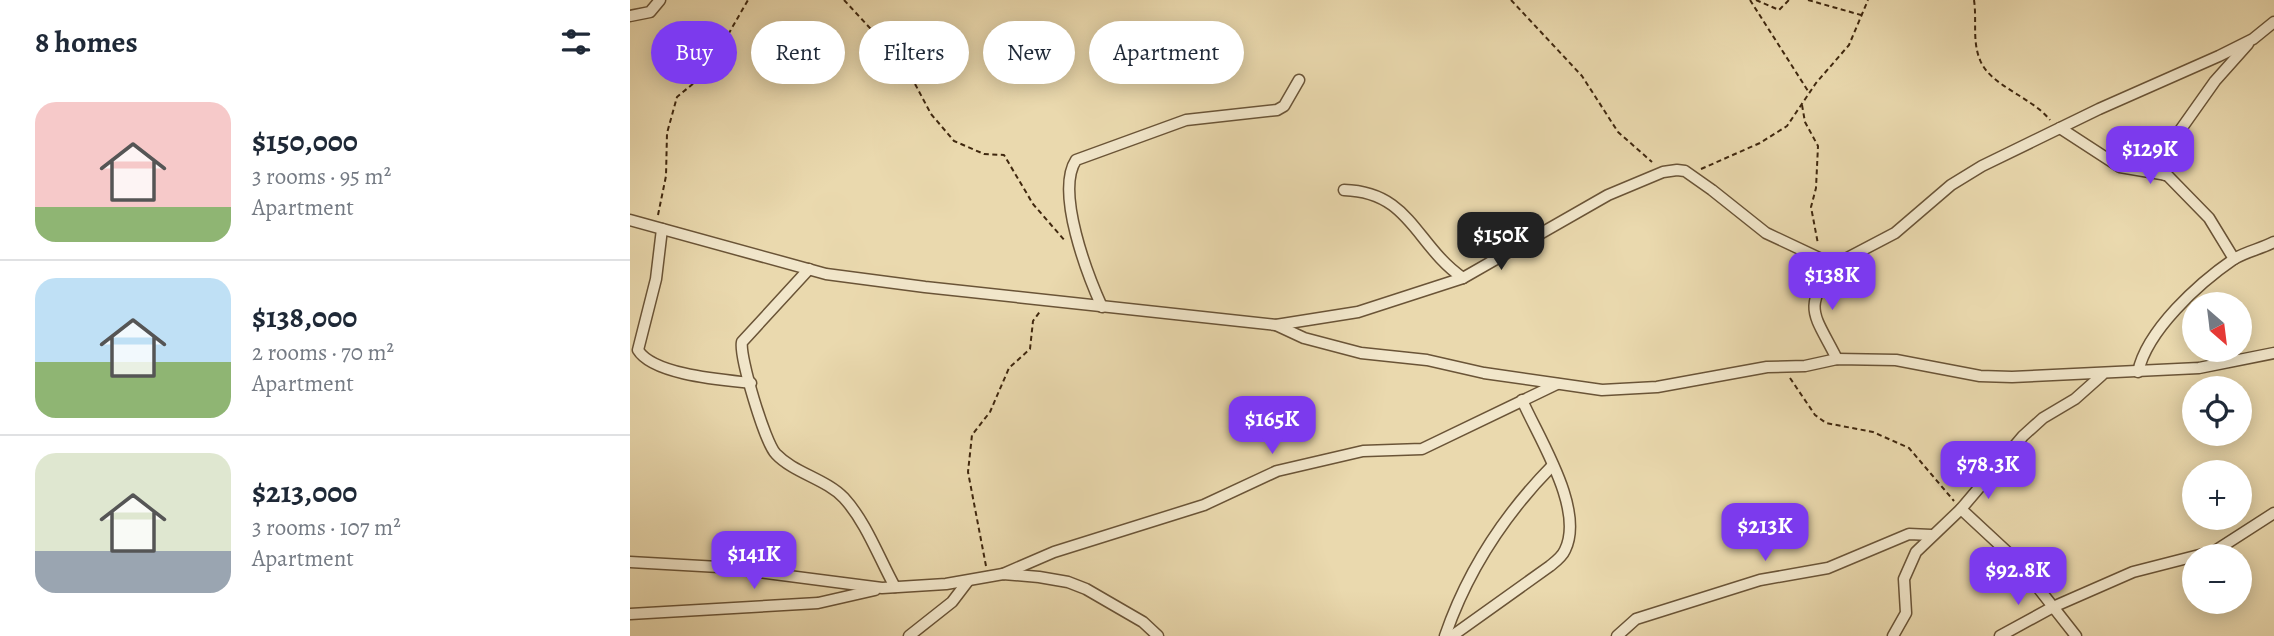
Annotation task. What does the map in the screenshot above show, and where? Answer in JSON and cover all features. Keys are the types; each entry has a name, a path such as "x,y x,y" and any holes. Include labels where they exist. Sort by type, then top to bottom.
{"street":[{"path":"630,16 650,12 660,0"},
{"path":"2165,174 2169,146 2215,81 2253,39 2274,22"},
{"path":"1837,359 1817,318 1813,300 1815,291 1834,265 1895,233 1951,185 1982,166 2058,128 2253,39"},
{"path":"1102,307 1082,257 1070,176 1076,160 1186,120 1277,110 1284,106 1299,80"},
{"path":"2058,128 2120,167 2165,174 2209,218 2234,259"},
{"path":"630,220 809,269 925,288 1276,324 1358,312 1462,278 1608,195 1677,170 1689,174 1766,233 1834,265"},
{"path":"1344,190 1381,198 1398,207 1444,266 1462,278"},
{"path":"658,228 656,279 634,350 668,368 751,383"},
{"path":"2138,372 2142,354 2156,332 2188,298 2234,259 2274,242"},
{"path":"809,269 742,342 742,361 767,441 776,454 842,496 856,513 895,587"},
{"path":"1276,324 1304,338 1361,353 1427,360 1484,373 1602,390 1657,387 1837,359 1896,360 1980,376 2102,375 2199,368 2274,353"},
{"path":"1893,636 1906,613 1904,579 1908,566 1931,535 1961,509 2023,436 2043,418 2075,399 2102,375"},
{"path":"630,614 818,603 881,588 989,578 1054,552 1204,505 1277,471 1363,451 1422,449 1557,384"},
{"path":"1452,636 1564,554 1568,542 1566,495 1522,400"},
{"path":"1445,636 1457,600 1500,527 1520,498 1552,466"},
{"path":"1961,509 2017,561 2076,636"},
{"path":"2000,636 2053,607 2133,572 2215,551 2274,513"},
{"path":"1617,636 1636,619 1760,580 1828,568 1909,534 1931,535"},
{"path":"630,562 719,567 881,588"},
{"path":"1003,574 1068,582 1143,622 1158,636"},
{"path":"909,636 952,602 968,581"}],"path":[{"path":"658,228 666,176 664,149 677,97 718,63 729,33 748,0"},
{"path":"844,0 906,67 931,114 954,141 984,154 1004,155 1033,204 1082,257"},
{"path":"1511,0 1583,76 1618,132 1663,173"},
{"path":"1750,0 1809,92"},
{"path":"1756,0 1779,10 1789,0"},
{"path":"1808,0 1862,15"},
{"path":"1689,174 1778,132 1849,45 1868,0"},
{"path":"1974,0 1976,44 1985,69 2032,103 2058,128"},
{"path":"1802,105 1805,122 1818,146 1816,188 1811,207 1819,259"},
{"path":"989,578 972,504 968,472 972,435 990,412 1009,368 1030,349 1033,321 1048,301"},
{"path":"1781,366 1815,415 1826,423 1873,432 1909,448 1961,509"}]}
